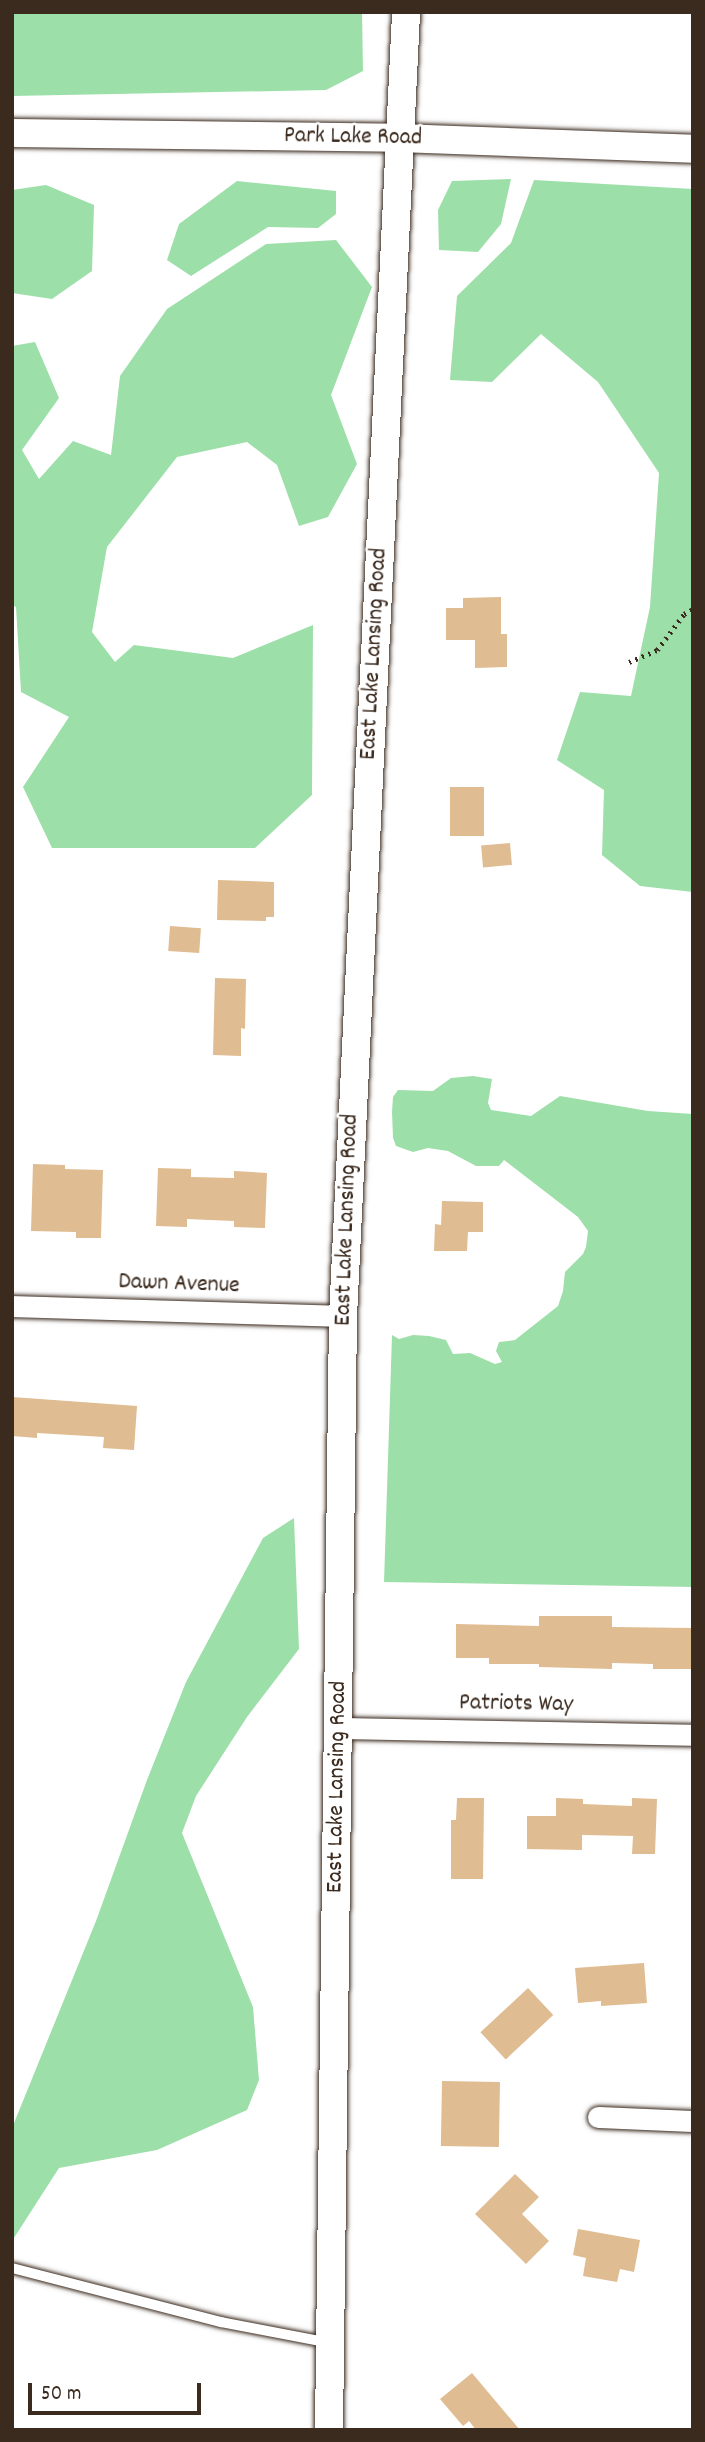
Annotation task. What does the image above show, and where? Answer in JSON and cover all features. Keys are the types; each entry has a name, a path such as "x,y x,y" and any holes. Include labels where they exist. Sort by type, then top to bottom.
{"main road":[{"name":"East Lake Lansing Road","path":"328,2430 343,1317 406,12"},
{"name":"Park Lake Road","path":"12,132 399,138 693,149"}],"street":[{"name":"Dawn Avenue","path":"12,1306 343,1317"},
{"name":"Patriots Way","path":"339,1728 693,1734"},
{"path":"598,2117 693,2121"}],"lane":[{"path":"12,2268 221,2322 330,2343"}],"path":[{"path":"629,662 657,650 684,614 693,609"}],"green space":[{"path":"12,12 362,12 363,71 326,90 12,96"},
{"path":"511,179 501,224 478,252 439,250 438,210 452,181"},
{"path":"534,180 693,189 693,892 640,886 602,855 604,790 557,760 580,692 631,696 650,607 659,473 598,382 541,334 492,382 450,380 457,296 511,243"},
{"path":"237,181 336,191 336,214 318,228 268,227 191,276 167,260 179,224"},
{"path":"46,185 94,205 92,271 52,299 12,293 12,190"},
{"path":"336,240 372,287 331,395 357,464 328,517 299,526 277,465 247,442 177,457 107,547 92,632 115,662 134,645 233,658 313,625 312,795 255,848 52,848 23,787 69,717 21,692 16,607 12,605 12,346 35,342 59,398 22,450 39,479 73,441 111,455 120,376 167,309 266,244"},
{"path":"473,1076 492,1079 488,1103 491,1110 531,1116 560,1096 648,1111 693,1114 693,1587 384,1582 392,1335 399,1339 413,1335 446,1340 453,1354 470,1353 495,1364 502,1362 496,1351 499,1342 515,1340 558,1306 565,1272 583,1254 586,1247 588,1231 578,1217 504,1160 499,1166 476,1166 448,1151 428,1148 413,1152 396,1146 392,1112 393,1097 398,1090 433,1091 451,1078"},
{"path":"294,1518 299,1649 247,1717 196,1796 182,1833 253,2007 259,2080 247,2110 157,2150 59,2168 12,2241 12,2128 96,1921 147,1780 186,1682 263,1538"}],"building":[{"path":"501,597 501,634 507,634 507,667 475,668 475,640 446,640 446,608 463,608 463,598"},
{"path":"450,787 484,787 484,836 450,836"},
{"path":"510,843 512,865 483,867 481,846"},
{"path":"218,880 274,882 274,917 266,917 266,921 217,920"},
{"path":"170,926 201,928 199,953 168,951"},
{"path":"215,978 246,979 245,1029 241,1028 241,1056 213,1055"},
{"path":"33,1164 65,1165 65,1169 103,1170 101,1238 76,1238 76,1232 31,1231"},
{"path":"158,1168 191,1169 191,1177 234,1178 234,1171 267,1173 265,1228 234,1227 234,1221 187,1219 187,1227 156,1226"},
{"path":"442,1201 483,1202 483,1232 468,1232 467,1251 434,1251 435,1224 441,1225"},
{"path":"12,1397 137,1406 134,1450 103,1448 104,1437 37,1433 37,1438 12,1436"},
{"path":"539,1616 612,1616 612,1627 693,1628 693,1669 653,1669 653,1664 612,1663 612,1669 539,1667 539,1664 489,1664 489,1658 456,1658 456,1624 539,1626"},
{"path":"457,1798 484,1798 483,1879 451,1879 451,1820 456,1820"},
{"path":"556,1798 583,1799 583,1804 632,1806 632,1798 657,1799 655,1854 632,1854 633,1836 582,1835 582,1850 527,1849 527,1816 556,1816"},
{"path":"644,1963 647,2003 601,2006 601,2001 578,2003 575,1968"},
{"path":"528,1988 553,2015 506,2059 480,2032"},
{"path":"442,2081 500,2082 499,2147 441,2146"},
{"path":"515,2174 539,2197 522,2214 549,2241 526,2264 475,2214"},
{"path":"578,2229 640,2240 634,2272 620,2269 617,2282 583,2276 586,2258 573,2255"},
{"path":"472,2373 520,2430 476,2430 469,2421 463,2426 440,2399"}]}
